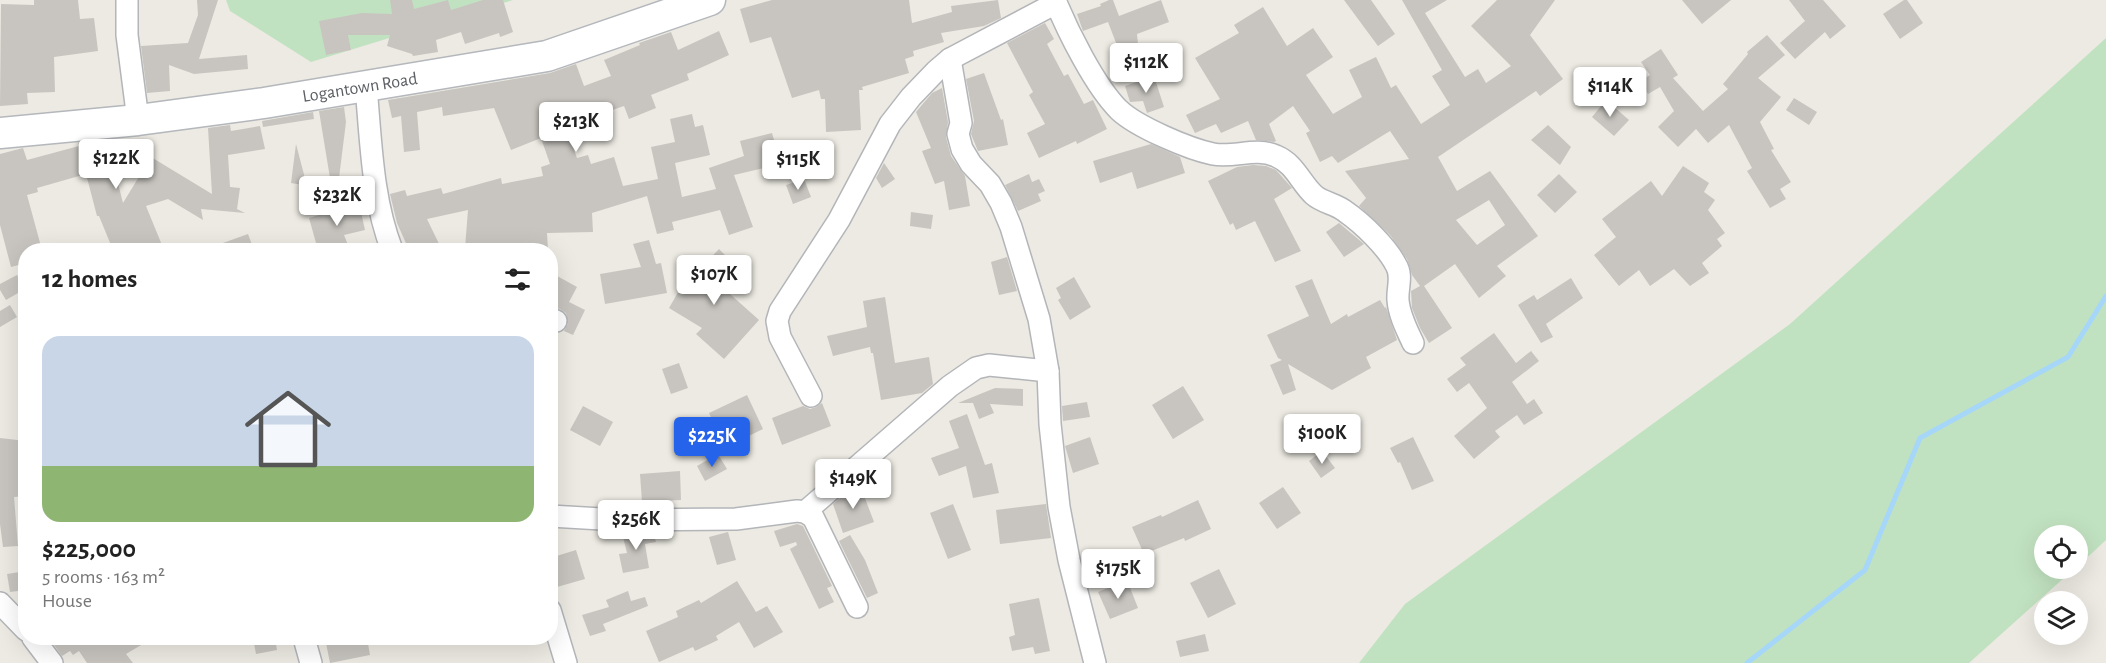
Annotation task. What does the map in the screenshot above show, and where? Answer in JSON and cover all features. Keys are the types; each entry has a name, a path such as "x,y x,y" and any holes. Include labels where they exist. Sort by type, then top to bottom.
{"street":[{"path":"127,0 127,35 138,120"},
{"name":"Logantown Road","path":"0,133 138,120 366,87 547,56 668,7 710,0"},
{"path":"811,396 780,337 777,321 780,311 839,220 890,124 911,97 950,59 1055,1 1096,81 1120,111 1151,130 1198,151 1221,155 1255,152 1276,156 1293,166 1314,195 1345,210 1377,241 1397,266 1400,282 1398,300 1404,324 1413,343"},
{"path":"950,59 961,123 958,134 962,149 990,184 1001,203 1011,227 1039,319 1048,371 1050,424 1059,507 1069,560 1095,663"},
{"path":"366,87 373,168 379,206 390,243"},
{"path":"805,512 950,386 976,368 1006,366 1048,371"},
{"path":"558,516 619,520 736,519 797,511 805,512 813,517 857,607"},
{"path":"0,603 18,622"},
{"path":"558,636 566,663"},
{"path":"38,645 52,663"},
{"path":"306,645 311,663"}],"green space":[{"path":"226,0 513,0 311,62 230,11"},
{"path":"2106,38 2106,540 2088,557 2088,525 2034,525 2034,579 2063,579 2049,591 2034,591 2034,605 1969,663 1359,663 1405,604 1790,324"}],"building":[{"path":"34,0 78,0 80,19 94,18 98,51 54,57 55,92 27,93 28,104 0,106 1,4 34,5"},
{"path":"197,0 218,0 199,59 247,55 248,69 194,74 169,65 170,91 147,93 141,46 188,43 198,15"},
{"path":"390,0 412,0 414,9 448,0 451,10 483,0 503,0 513,32 500,37 499,33 465,44 461,32 436,40 438,52 413,56 387,46 390,35 348,35 351,50 326,55 319,21 362,13 392,14"},
{"path":"772,0 909,0 912,23 952,12 951,6 998,0 1001,18 984,26 941,33 944,42 913,51 914,56 905,59 909,73 862,87 863,90 859,90 861,130 826,132 825,99 821,99 819,90 792,98 771,37 750,43 740,9"},
{"path":"1113,0 1119,16 1161,0 1169,22 1137,34 1138,45 1118,48 1108,22 1083,31 1077,14 1101,6 1100,4"},
{"path":"1344,0 1371,0 1395,34 1378,46"},
{"path":"1402,0 1447,0 1425,13 1465,77 1478,69 1486,83 1511,66 1471,26 1497,0 1555,0 1530,35 1563,79 1540,96 1536,91 1438,157 1457,191 1490,171 1538,236 1497,266 1506,276 1479,298 1455,264 1424,286 1452,328 1429,343 1412,308 1411,291 1420,286 1412,275 1407,259 1390,235 1359,206 1366,198 1345,171 1409,159 1390,131 1338,163 1332,156 1320,162 1306,133 1310,131 1293,106 1269,124 1276,141 1274,142 1256,140 1248,121 1221,133 1216,124 1195,133 1186,115 1220,99 1195,58 1239,33 1234,25 1263,7 1287,46 1313,28 1333,57 1306,75 1333,114 1362,97 1349,70 1376,57 1391,88 1396,85 1421,124 1450,105 1432,76 1442,70","holes":["1489,200 1505,225 1477,245 1456,220"]},
{"path":"1682,0 1731,0 1702,24"},
{"path":"1789,0 1823,0 1846,26 1830,39 1825,32 1795,59 1780,43 1805,21"},
{"path":"1907,0 1923,23 1900,39 1883,14"},
{"path":"1045,23 1054,39 1047,44 1064,76 1068,74 1084,104 1093,100 1107,129 1077,144 1076,141 1039,158 1027,133 1045,124 1029,95 1033,92 1007,43"},
{"path":"719,31 729,55 687,74 689,80 651,95 656,108 629,119 624,106 566,126 577,158 588,155 591,164 614,157 623,186 658,179 651,147 675,142 670,119 692,114 695,127 703,125 710,155 675,163 682,197 716,189 709,168 744,156 740,141 772,133 778,154 765,158 764,168 734,175 753,227 729,235 720,210 672,222 674,230 657,234 647,196 592,213 593,232 547,233 548,243 465,243 468,210 427,219 439,243 406,243 397,223 390,194 405,190 407,196 441,188 443,194 501,178 502,184 543,176 541,167 550,164 541,138 511,150 494,108 443,116 442,107 417,112 420,150 404,152 401,116 392,118 388,100 550,73 576,64 584,86 611,76 604,60 640,45 639,43 671,32 678,50"},
{"path":"1767,35 1785,55 1758,78 1781,97 1760,122 1774,149 1771,150 1791,182 1780,189 1786,199 1770,208 1747,171 1752,168 1729,125 1708,143 1696,129 1678,147 1658,127 1674,111 1660,87 1648,94 1640,81 1650,75 1641,62 1661,49 1678,75 1673,78 1703,111 1728,89 1723,84 1748,54 1747,52"},
{"path":"984,73 1001,120 1003,119 1008,145 978,151 971,134 974,121 966,79"},
{"path":"1154,76 1164,107 1147,113 1143,101 1130,102 1125,86"},
{"path":"942,88 948,122 946,137 951,156 965,176 970,206 949,210 944,181 935,184 922,151 931,148 916,112 932,93"},
{"path":"1794,98 1817,112 1809,125 1786,110"},
{"path":"1606,100 1629,120 1614,136 1592,117"},
{"path":"344,107 346,122 339,178 353,177 356,193 338,190 337,196 334,197 332,190 307,186 307,178 330,178 319,111"},
{"path":"313,112 314,119 263,127 262,121"},
{"path":"230,125 231,131 260,126 265,149 228,155 230,187 240,188 237,209 245,213 201,209 203,220 168,199 146,206 161,243 110,243 97,216 86,174 37,188 38,192 27,195 40,243 18,243 18,265 11,267 0,225 0,154 23,148 27,160 79,146 78,143 107,140 123,203 151,157 212,194 208,128"},
{"path":"1548,125 1571,147 1560,165 1531,140"},
{"path":"296,144 307,186 291,183"},
{"path":"1151,144 1180,157 1185,173 1137,189 1132,172 1100,183 1093,161"},
{"path":"884,163 895,179 882,188 876,178"},
{"path":"1253,165 1276,170 1292,188 1274,199 1301,251 1275,262 1255,221 1236,230 1233,223 1230,225 1208,181 1237,167"},
{"path":"1683,166 1709,183 1704,192 1715,200 1708,210 1725,233 1717,239 1722,246 1702,263 1709,273 1690,286 1674,269 1650,286 1639,270 1619,286 1594,255 1616,237 1602,219 1651,181 1662,196"},
{"path":"1029,174 1032,182 1039,179 1045,191 1038,194 1041,201 1018,211 1005,185"},
{"path":"1559,174 1577,192 1555,213 1537,195"},
{"path":"804,179 811,197 793,204 786,185"},
{"path":"359,203 365,230 344,235 347,243 316,243 309,218"},
{"path":"911,212 933,215 931,229 910,226"},
{"path":"1339,223 1364,244 1344,257 1326,232"},
{"path":"248,234 251,243 223,243"},
{"path":"649,240 656,264 661,263 667,293 605,304 600,274 641,267 633,244"},
{"path":"719,249 738,268 721,286 759,320 724,359 696,334 702,328 669,308 691,270 696,273"},
{"path":"1007,257 1017,291 999,295 991,262"},
{"path":"17,275 18,293 6,300 0,290 0,284"},
{"path":"558,276 577,287 569,302 585,310 573,335 564,331 568,324 566,313 558,309"},
{"path":"1074,277 1091,307 1070,320 1058,300 1061,298 1056,288"},
{"path":"1571,278 1583,298 1546,324 1553,337 1541,343 1518,305 1534,295 1537,300"},
{"path":"1312,279 1331,324 1347,314 1348,317 1380,300 1386,307 1397,340 1366,357 1371,368 1332,390 1288,364 1296,390 1283,395 1270,365 1282,360 1278,358 1267,335 1309,316 1295,286"},
{"path":"885,297 895,363 929,357 933,384 922,393 881,400 870,347 833,356 827,336 867,327 863,301"},
{"path":"10,305 17,317 0,327 0,311"},
{"path":"1494,333 1516,363 1531,351 1539,361 1512,382 1527,404 1534,399 1543,413 1524,425 1517,415 1495,431 1500,437 1474,459 1454,436 1487,408 1469,383 1457,392 1447,379 1466,365 1460,358"},
{"path":"679,363 688,388 671,394 662,369"},
{"path":"1183,386 1204,420 1173,439 1152,405"},
{"path":"995,388 1023,389 1023,406 990,404 994,413 979,419 973,403 958,403"},
{"path":"747,395 763,429 726,447 709,413"},
{"path":"1087,402 1090,417 1063,421 1062,406"},
{"path":"822,403 831,426 782,445 772,418 803,406 810,409"},
{"path":"583,406 613,422 600,446 570,430"},
{"path":"967,414 985,465 992,463 999,493 973,498 966,466 939,476 931,458 959,448 949,421"},
{"path":"1090,437 1099,464 1073,473 1065,446"},
{"path":"1413,437 1434,481 1412,490 1400,462 1398,463 1390,448"},
{"path":"0,438 18,440 18,497 14,497 18,546 3,547 0,524"},
{"path":"1322,451 1335,468 1321,478 1309,461"},
{"path":"718,454 727,469 705,481 697,466"},
{"path":"680,471 681,500 642,502 640,474"},
{"path":"860,485 874,522 843,533 833,504 853,487"},
{"path":"1283,487 1301,513 1277,529 1259,503"},
{"path":"1198,500 1211,529 1185,541 1184,538 1144,554 1132,527 1161,515 1162,517"},
{"path":"953,504 971,550 948,559 930,513"},
{"path":"1046,504 1051,538 1000,544 996,510"},
{"path":"797,524 803,526 832,586 827,588 834,602 819,609 790,549 797,545 796,542 780,547 774,531"},
{"path":"653,532 656,542 645,544 649,568 623,573 619,554 627,553 622,533"},
{"path":"728,532 736,560 717,565 709,537"},
{"path":"850,535 865,560 878,593 867,598 839,541"},
{"path":"576,550 585,579 558,587 558,556"},
{"path":"1219,569 1236,604 1208,618 1190,583"},
{"path":"18,572 18,591 10,592 7,574"},
{"path":"1127,580 1138,608 1110,619 1098,592"},
{"path":"737,581 756,612 767,606 783,632 754,648 739,622 716,636 718,640 695,651 693,647 659,662 646,631 678,617 676,611 699,600 701,603"},
{"path":"628,591 631,601 645,597 648,606 603,624 606,631 590,636 582,615 609,607 606,600"},
{"path":"1039,598 1050,651 1035,654 1033,647 1012,651 1009,637 1015,635 1009,604"},
{"path":"1205,634 1209,651 1180,657 1176,641"},
{"path":"54,645 141,645 126,654 133,663 87,663 79,651 73,655 70,651 62,656"},
{"path":"254,645 276,645 277,650 256,654"},
{"path":"326,645 368,645 370,655 330,663"}],"waterway":[{"path":"1747,663 1865,570 1920,438 2068,357 2106,296"}]}
